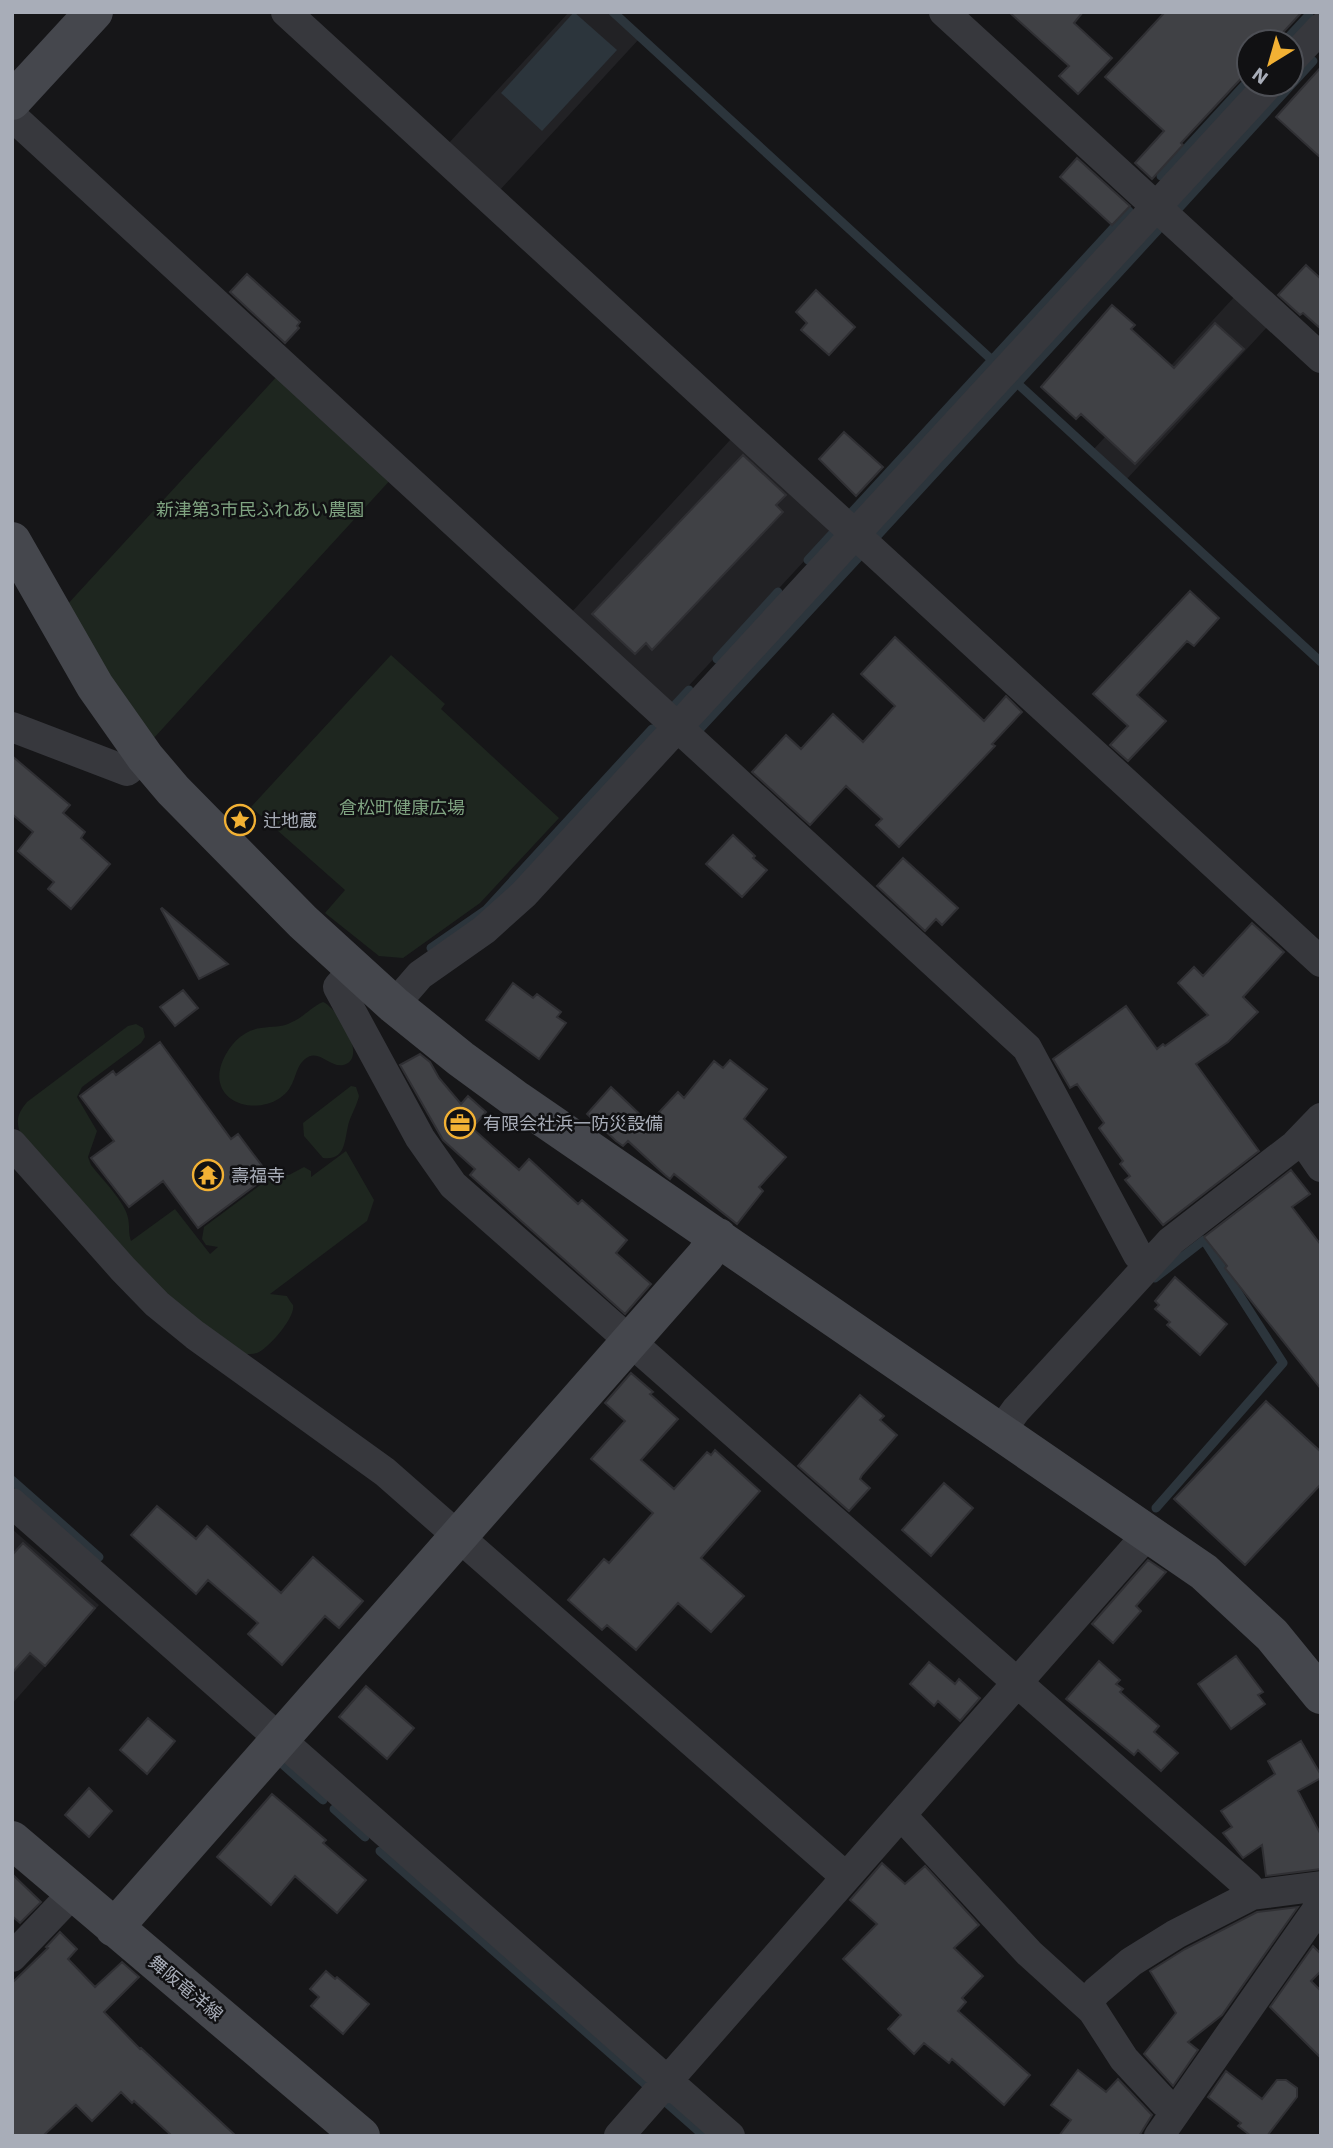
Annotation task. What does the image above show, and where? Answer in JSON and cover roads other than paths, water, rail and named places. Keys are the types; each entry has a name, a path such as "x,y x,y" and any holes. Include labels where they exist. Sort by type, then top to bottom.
{"street":[{"path":"12,101 94,12"},
{"path":"286,12 1321,962"},
{"path":"944,12 1321,358"},
{"path":"394,1005 421,975 505,913 1256,98"},
{"path":"12,116 1027,1048 1138,1255 1149,1265"},
{"path":"12,541 95,686 118,723 145,757 173,790 353,970 461,1059 517,1100 1204,1572 1272,1635 1321,1695"},
{"path":"12,727 127,771 145,757"},
{"path":"353,970 338,987 435,1162 453,1185 1248,1886 1252,1895"},
{"path":"1001,1431 1016,1410 1171,1241 1300,1141 1321,1118"},
{"path":"1300,1141 1321,1167"},
{"path":"12,1144 157,1304 194,1335 385,1472 846,1877"},
{"path":"114,1928 705,1256 718,1237"},
{"path":"12,1503 730,2136"},
{"path":"619,2136 1138,1545 1147,1531"},
{"path":"901,1815 1029,1953 1086,2004 1124,2059 1164,2102 1176,2110"},
{"name":"舞阪竜洋線","path":"12,1840 361,2136"},
{"path":"1086,2004 1131,1962 1176,1934 1252,1895 1321,1886"},
{"path":"12,1957 73,1893"},
{"path":"1159,2136 1321,1904"}],"waterway":[{"path":"613,12 992,360"},
{"path":"1297,28 1309,15"},
{"path":"1179,208 1313,61"},
{"path":"1161,176 1235,95"},
{"path":"852,512 1129,211"},
{"path":"878,535 1158,230"},
{"path":"1017,383 1321,662"},
{"path":"808,560 832,534"},
{"path":"697,732 858,558"},
{"path":"717,659 778,592"},
{"path":"674,706 689,690"},
{"path":"431,948 486,910 652,729"},
{"path":"1155,1278 1204,1240 1283,1363 1156,1508"},
{"path":"12,1480 99,1557"},
{"path":"280,1762 323,1800"},
{"path":"334,1809 365,1837"},
{"path":"380,1851 651,2089"},
{"path":"661,2098 704,2136"}],"place":[{"name":"辻地蔵","path":"240,820"},
{"name":"有限会社浜一防災設備","path":"460,1123"},
{"name":"壽福寺","path":"208,1175"}],"park label":[{"name":"新津第3市民ふれあい農園","path":"260,509"},
{"name":"倉松町健康広場","path":"402,807"}]}
